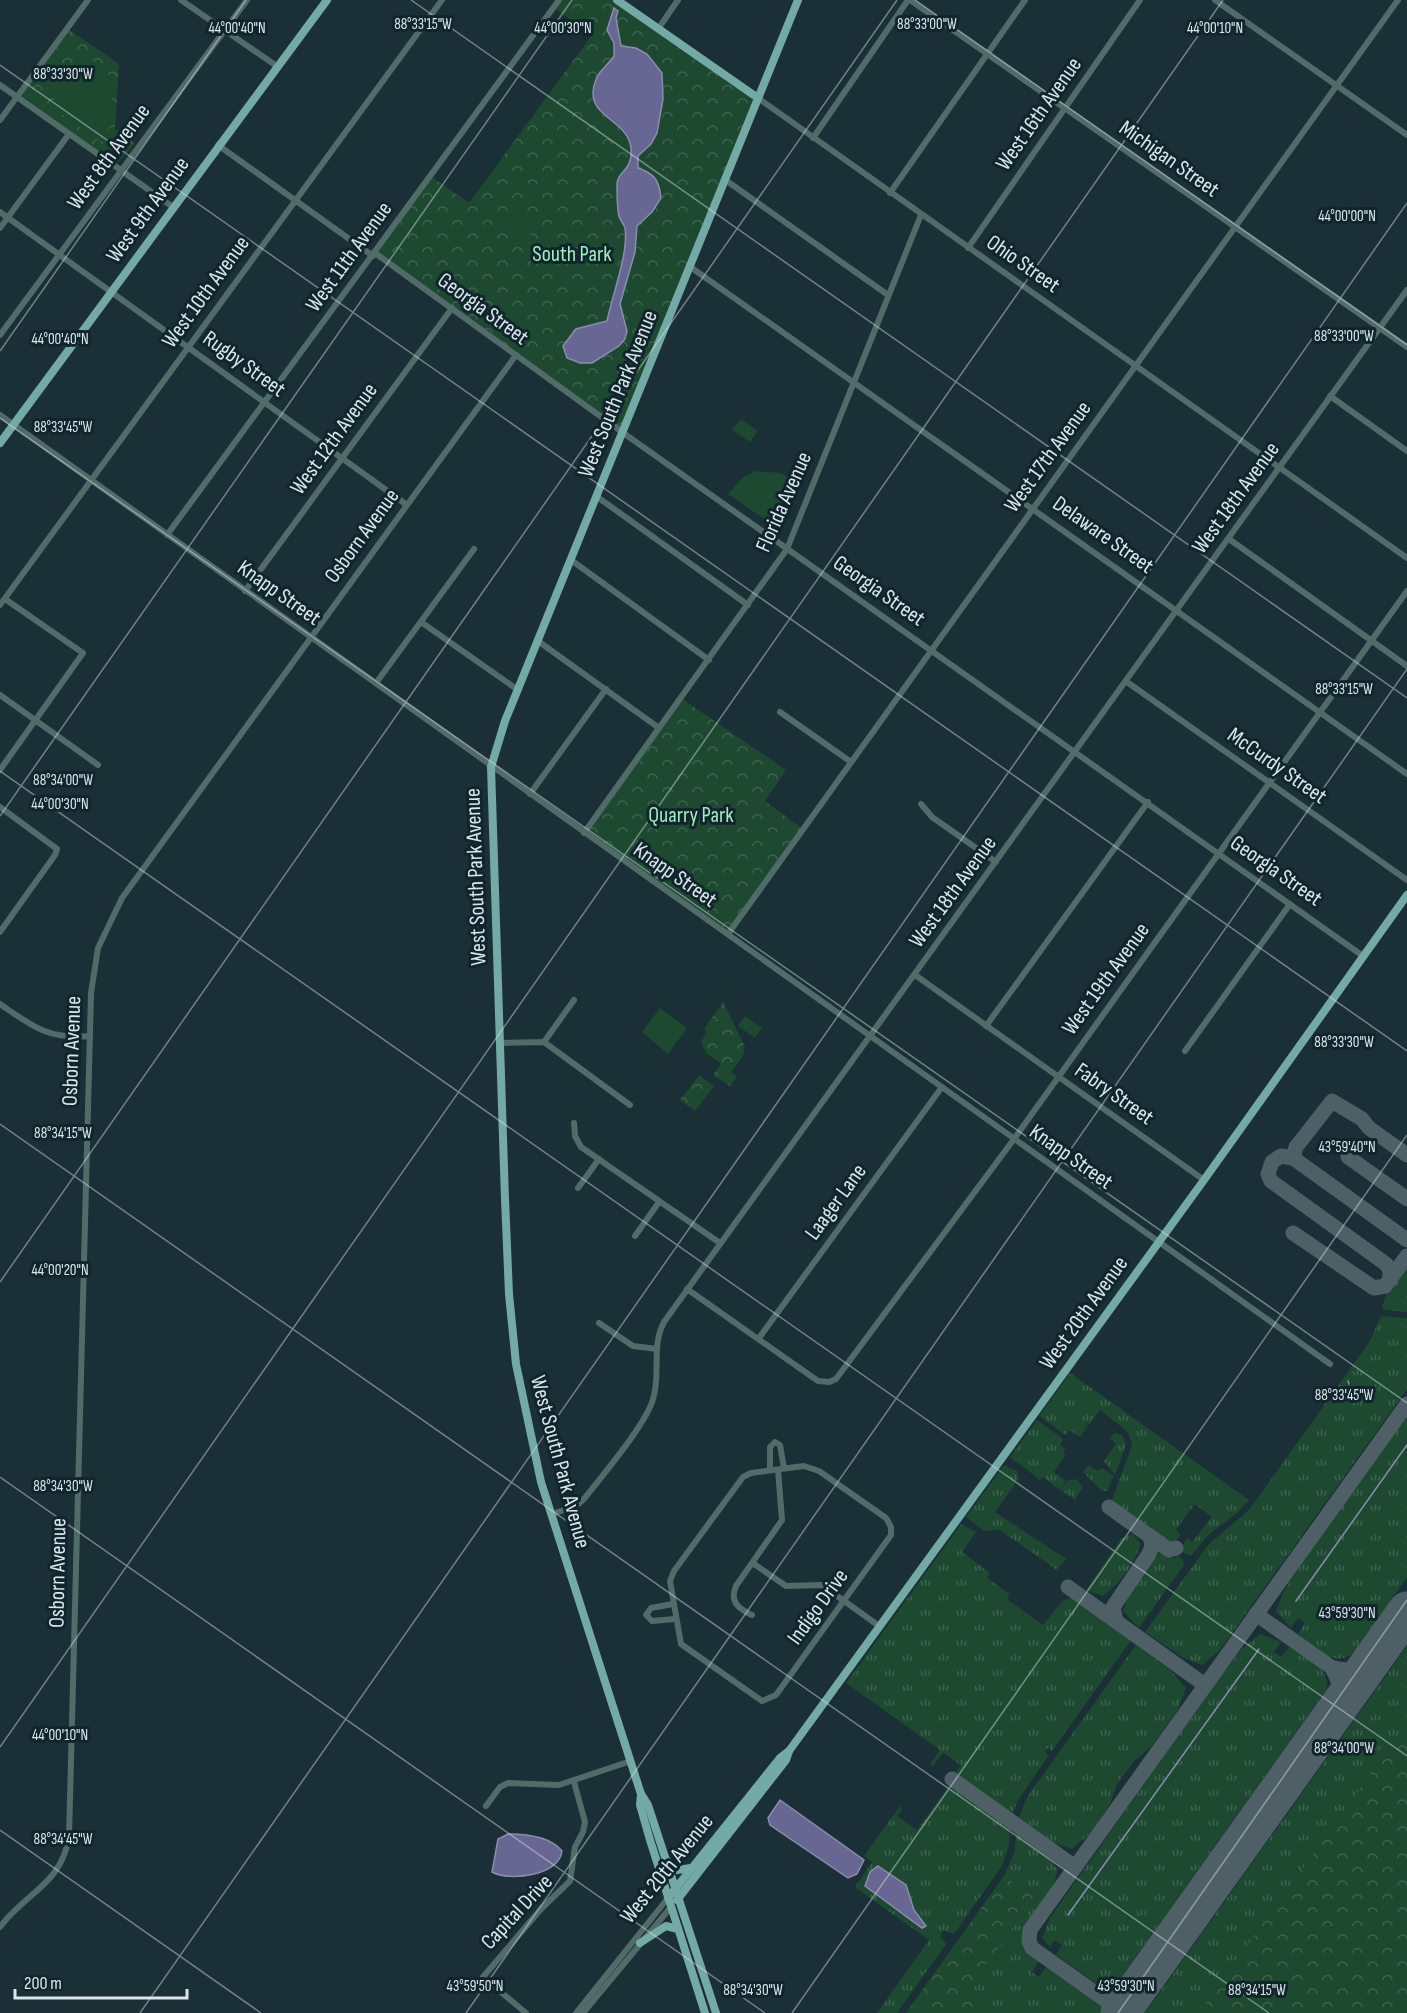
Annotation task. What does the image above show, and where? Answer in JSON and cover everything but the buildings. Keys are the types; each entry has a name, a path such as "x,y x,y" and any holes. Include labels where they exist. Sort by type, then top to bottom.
{"main road":[{"name":"West 9th Avenue","path":"0,443 327,0"},
{"name":"Ohio Street","path":"617,0 758,98"},
{"name":"West South Park Avenue","path":"705,2013 640,1805 640,1794 631,1761 552,1514 527,1425 513,1336 499,1043 491,767 496,744 798,0"},
{"name":"West 20th Avenue","path":"668,1898 780,1758 789,1751 1204,1180 1407,895"},
{"name":"West 20th Avenue","path":"671,1906 749,1810 786,1760 789,1751"},
{"name":"West South Park Avenue","path":"640,1794 648,1805 716,2013"},
{"path":"667,1860 677,1870 693,1867"},
{"path":"640,1943 666,1926 678,1929"}],"street":[{"path":"0,120 88,0"},
{"path":"182,0 278,67"},
{"name":"West 8th Avenue","path":"0,335 247,0"},
{"name":"West 10th Avenue","path":"0,605 442,0"},
{"name":"West 11th Avenue","path":"167,535 559,0"},
{"path":"658,29 678,0"},
{"path":"813,138 909,0"},
{"name":"Michigan Street","path":"909,0 1407,347"},
{"path":"891,193 1024,0"},
{"name":"West 16th Avenue","path":"968,248 1140,0"},
{"path":"1215,0 1407,135"},
{"name":"West 17th Avenue","path":"728,934 1398,0"},
{"path":"0,85 173,207"},
{"name":"Ohio Street","path":"758,98 1407,558"},
{"path":"0,228 69,134"},
{"name":"Georgia Street","path":"218,145 295,201 452,308 622,432 1363,956"},
{"path":"724,179 888,295"},
{"name":"Rugby Street","path":"0,212 407,505"},
{"name":"Florida Avenue","path":"584,833 787,549 921,215"},
{"name":"Delaware Street","path":"689,266 1407,774"},
{"name":"West 18th Avenue","path":"552,1514 576,1506 584,1499 647,1413 655,1394 657,1349 661,1328 687,1289 1076,753 1407,290"},
{"name":"West 12th Avenue","path":"245,591 452,308"},
{"name":"Osborn Avenue","path":"0,1927 9,1914 58,1870 69,1837 90,1036 94,963 103,935 115,909 516,355"},
{"path":"1330,396 1407,451"},
{"name":"Knapp Street","path":"0,415 1330,1364"},
{"path":"596,496 748,605"},
{"path":"1229,539 1407,666"},
{"path":"376,683 474,549"},
{"path":"571,560 709,660"},
{"name":"West 19th Avenue","path":"759,1338 818,1381 828,1382 836,1378 1014,1139 1407,591"},
{"path":"0,770 83,653 5,598"},
{"path":"422,622 518,690"},
{"path":"538,641 659,728"},
{"name":"McCurdy Street","path":"1127,682 1407,880"},
{"path":"530,794 606,689"},
{"path":"0,695 98,765"},
{"path":"780,712 851,762"},
{"path":"986,1026 1148,802"},
{"path":"921,804 932,817 996,862"},
{"path":"0,807 57,849 0,932"},
{"path":"1185,1051 1290,904"},
{"name":"Fabry Street","path":"915,975 1204,1180"},
{"path":"544,1042 574,1000"},
{"path":"0,1004 44,1033 61,1036 90,1036"},
{"path":"499,1043 544,1042 630,1105"},
{"name":"Laager Lane","path":"759,1338 942,1087"},
{"path":"574,1123 578,1143 720,1243"},
{"path":"578,1188 599,1159"},
{"path":"635,1236 659,1202"},
{"path":"687,1289 759,1338"},
{"path":"599,1323 633,1346 657,1349"},
{"path":"752,1616 738,1607 733,1594 736,1586 754,1564 782,1520 780,1445 776,1442 770,1447 770,1470"},
{"name":"Indigo Drive","path":"804,1466 816,1469 885,1518 891,1527 889,1539 776,1695 766,1701 756,1700 685,1648 679,1639 670,1581 674,1571 743,1478 751,1473 770,1470 804,1466"},
{"path":"754,1564 786,1586 818,1584 845,1600 879,1626"},
{"path":"673,1604 651,1608 646,1616 651,1621 675,1619"},
{"path":"486,1806 500,1787 508,1783 551,1786 574,1782 631,1761"},
{"name":"Capital Drive","path":"526,2013 483,1977 541,1909 566,1888 570,1881 575,1847 583,1832 585,1822 574,1782"},
{"name":"West 20th Avenue","path":"576,2013 668,1898"},
{"name":"West 20th Avenue","path":"583,2013 671,1906"}],"green space":[{"name":"South Park","path":"559,0 617,0 757,99 623,432 375,253 431,176 469,203 592,35 554,8"},
{"path":"68,29 119,64 115,129 135,143 115,166 17,97"},
{"path":"86,56 108,72 110,81 112,117 101,142 54,108 52,102"},
{"path":"515,217 534,227 528,239 509,229"},
{"path":"741,419 758,431 750,442 732,430"},
{"path":"756,471 780,473 800,482 776,523 770,523 728,494 743,477"},
{"name":"Quarry Park","path":"681,698 786,770 765,801 803,829 728,934 584,833"},
{"path":"723,1002 745,1047 743,1056 731,1072 737,1077 730,1086 713,1075 721,1064 706,1053 701,1042 707,1032 704,1029"},
{"path":"660,1008 687,1028 668,1054 642,1032"},
{"path":"745,1016 762,1028 755,1038 738,1026"},
{"path":"699,1075 714,1086 695,1111 680,1100"},
{"path":"1407,1265 1407,1312 1384,1310 1382,1307 1387,1292"},
{"path":"1381,1316 1407,1318 1407,1389 1219,1651 1202,1665 1182,1657 1145,1632 1208,1545 1249,1510 1370,1341"},
{"path":"1070,1373 1249,1500 1237,1513 1209,1534 1191,1556 1180,1551 1187,1538 1192,1542 1212,1517 1195,1504 1176,1530 1181,1535 1171,1545 1112,1500 1132,1445 1128,1432 1100,1410 1089,1425 1085,1422 1088,1426 1080,1437 1069,1430 1065,1435 1039,1416"},
{"path":"1407,1416 1407,1577 1354,1652 1347,1657 1332,1657 1317,1650 1298,1634 1305,1623 1298,1618 1291,1628 1276,1611 1284,1591 1311,1549"},
{"path":"1037,1420 1063,1439 1060,1445 1065,1449 1063,1454 1066,1455 1054,1472 1066,1481 1060,1490 1043,1477 1040,1480 1010,1457"},
{"path":"1115,1433 1122,1435 1126,1444 1115,1475 1104,1461 1116,1444 1110,1438"},
{"path":"1004,1465 1017,1471 1019,1478 995,1512 1066,1559 1057,1570 1000,1530 984,1531 966,1517"},
{"path":"1089,1465 1097,1471 1102,1468 1114,1476 1107,1491 1102,1491 1083,1472"},
{"path":"1076,1479 1083,1487 1075,1500 1061,1490 1067,1481"},
{"path":"961,1524 976,1532 962,1552 990,1573 987,1578 1010,1594 1007,1599 1043,1625 1062,1601 1071,1598 1131,1640 1052,1751 1048,1748 1045,1752 1049,1755 1018,1800 1012,1815 954,1775 961,1765 943,1753 933,1766 930,1764 940,1750 846,1683"},
{"path":"1132,1534 1141,1544 1121,1579 1103,1596 1086,1590 1121,1539"},
{"path":"1161,1550 1174,1559 1177,1555 1183,1559 1184,1565 1139,1628 1123,1611 1131,1591"},
{"path":"1260,1634 1281,1642 1274,1652 1281,1657 1289,1647 1316,1664 1325,1675 1326,1690 1112,1990 1097,1984 1056,1955 1062,1945 1054,1940 1050,1947 1042,1938 1050,1918 1214,1685 1243,1648"},
{"path":"1136,1645 1171,1671 1186,1688 1178,1709 1151,1747 1134,1761 1117,1784 1110,1804 1091,1833 1072,1849 1054,1843 1018,1820 1027,1797"},
{"path":"1407,1646 1407,2013 1145,2013"},
{"path":"1407,1723 1407,2013 1199,2013"},
{"path":"951,1783 1010,1826 1009,1845 1002,1866 954,1934 943,1930 940,1936 946,1944 897,2013 877,2013 929,1940 855,1887 872,1862 864,1856 900,1806 902,1809 897,1816 917,1830","holes":["874,1868 906,1885 914,1910 923,1921 922,1927 865,1886"]},
{"path":"1017,1832 1045,1853 1058,1870 1052,1889 1022,1934 1024,1948 1039,1961 1032,1972 1039,1977 1046,1967 1111,2013 906,2013 1004,1876 1014,1853"},
{"path":"1004,1876 1035,1898 963,1996 987,2013 906,2013"}],"water":[{"path":"614,8 618,11 616,18 621,46 636,48 647,54 662,73 663,99 657,133 651,144 638,156 638,168 655,178 661,198 652,212 637,226 635,252 620,304 627,331 625,339 619,346 592,363 580,363 567,358 563,346 576,329 607,321 625,249 625,228 618,213 617,184 619,176 630,162 631,148 628,137 599,109 594,101 593,91 597,77 614,56 614,43 607,30"},
{"path":"780,1800 864,1860 857,1874 848,1878 770,1825 768,1818"},
{"path":"508,1834 545,1839 562,1851 559,1859 553,1866 533,1874 510,1876 492,1872 498,1839"},
{"path":"878,1866 906,1885 914,1910 926,1926 922,1928 865,1886 870,1872"}],"waterway":[{"path":"1296,1601 1407,1445"},
{"path":"1068,1915 1259,1649"}],"taxiway":[{"path":"1293,1158 1296,1147 1332,1101 1362,1119 1369,1128 1407,1155"},
{"path":"1390,1280 1390,1270 1386,1264 1271,1181 1268,1174 1272,1162 1281,1156 1293,1158 1407,1240"},
{"path":"1348,1157 1407,1199"},
{"path":"1293,1233 1374,1288 1385,1286 1407,1256"},
{"path":"1121,2011 1032,1948 1029,1941 1030,1930 1407,1404"},
{"path":"1109,1507 1169,1550 1176,1548"},
{"path":"1116,1621 1113,1607 1149,1554 1152,1546 1150,1536"},
{"path":"1068,1587 1205,1685"},
{"path":"1256,1614 1355,1684"},
{"path":"1334,1668 1342,1670 1356,1668 1367,1661 1383,1645"},
{"path":"1328,1723 1340,1697 1339,1684 1333,1670"},
{"path":"952,1779 1075,1867"}],"runway":[{"path":"1120,2013 1407,1611"}]}
